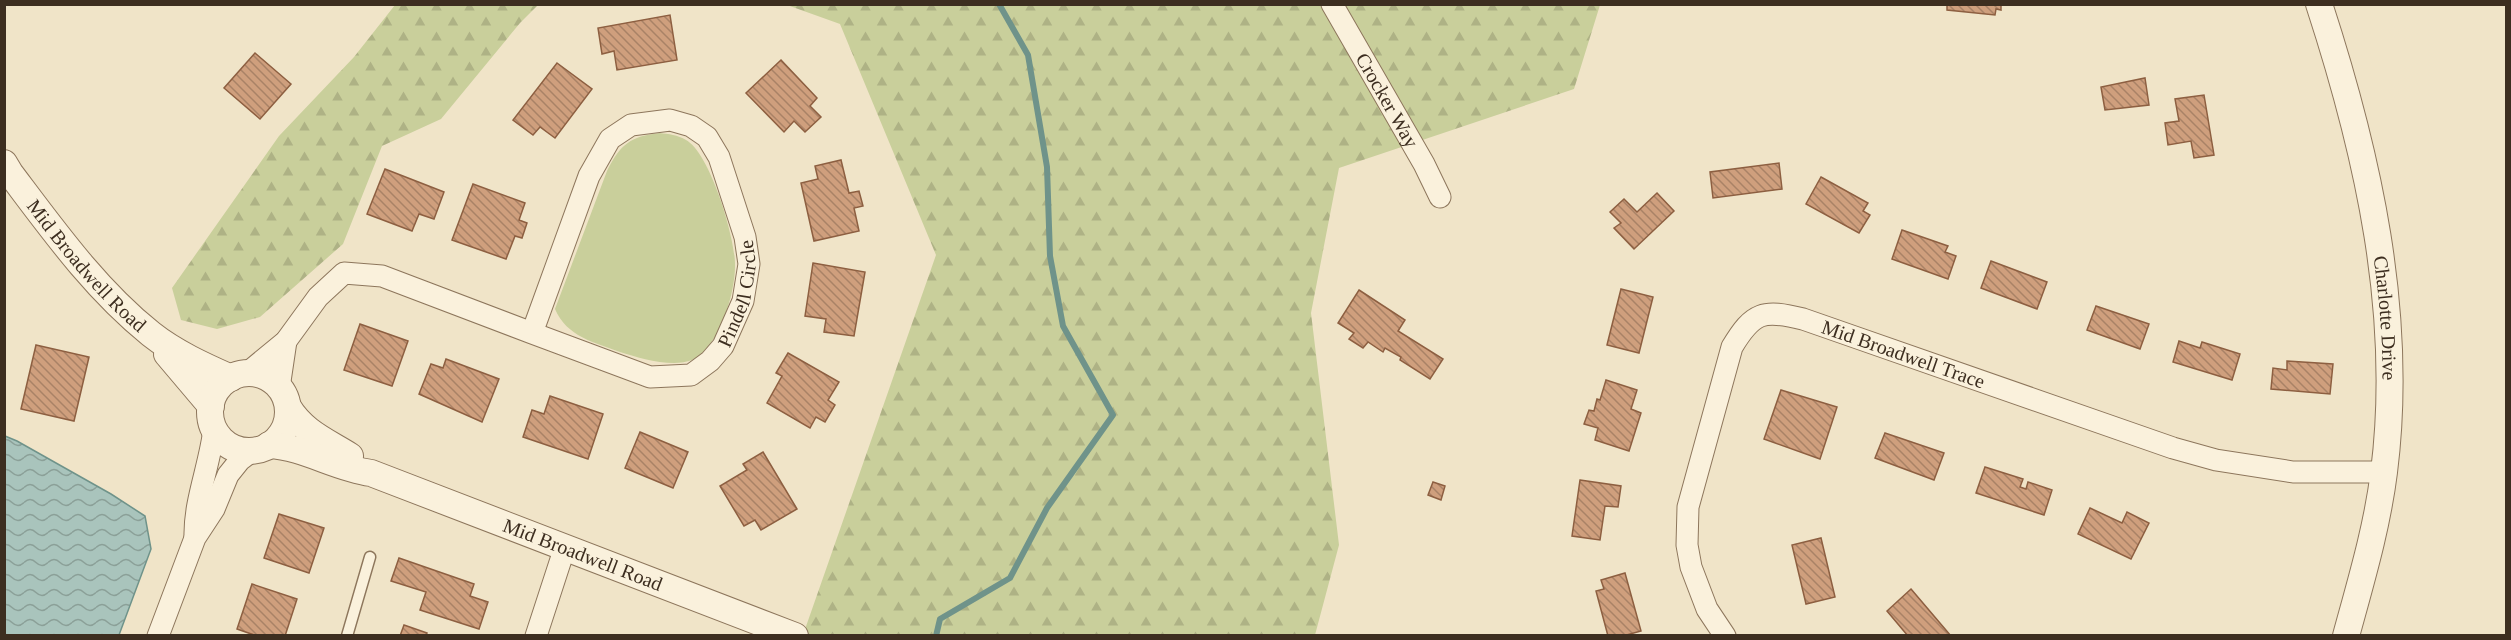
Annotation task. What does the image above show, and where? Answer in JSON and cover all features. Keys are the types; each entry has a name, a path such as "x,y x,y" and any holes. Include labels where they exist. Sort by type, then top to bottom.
{"street":[{"name":"Crocker Way","path":"1332,4 1424,164 1440,197"},
{"name":"Charlotte Drive","path":"2319,4 2343,80 2371,198 2389,334 2389,404 2384,472 2373,534 2346,636"},
{"name":"Pindell Circle","path":"238,376 286,341 318,297 344,273 382,276 532,333 650,377 674,378 691,375 723,346 743,301 749,264 745,237 719,157 707,137 691,126 670,120 631,125 610,139 589,176 532,333"},
{"name":"Mid Broadwell Road","path":"4,163 72,255 105,292 152,335 212,418"},
{"name":"Mid Broadwell Trace","path":"1725,636 1707,609 1691,567 1687,545 1688,507 1732,347 1750,321 1769,313 1803,319 2173,448 2216,460 2293,472 2384,472"},
{"name":"Mid Broadwell Road","path":"152,335 194,360 238,376"},
{"name":"Pindell Circle","path":"283,398 286,341"},
{"path":"159,636 195,538 214,509 228,475 240,460 283,431 287,419 283,398 265,377 238,376 218,388 212,418 211,456 195,520 195,538"},
{"name":"Mid Broadwell Road","path":"283,398 294,418 308,431 358,462 371,473"},
{"path":"212,418 227,445 239,450 260,448"},
{"name":"Mid Broadwell Road","path":"260,448 285,446 346,469 371,473 795,636"},
{"path":"536,636 565,547"}],"lane":[{"path":"347,636 370,557"}],"green space":[{"path":"395,5 538,5 520,23 441,119 382,146 343,244 260,317 217,329 181,320 172,288 279,136 354,57"},
{"path":"787,5 1600,5 1574,89 1339,168 1311,313 1339,545 1315,635 803,635 936,255 840,24"},
{"path":"660,133 686,140 704,161 726,216 735,264 729,303 718,332 702,354 692,360 675,363 636,357 582,337 567,326 555,309 612,162 622,148 633,139"}],"water":[{"path":"5,436 111,494 145,516 151,549 119,635 5,635"}],"building":[{"path":"1947,4 2001,4 2001,10 1996,9 1995,15 1947,10"},
{"path":"670,15 677,60 617,70 614,51 602,54 598,28"},
{"path":"255,53 291,84 260,119 224,88"},
{"path":"781,60 817,98 810,106 821,117 805,132 794,121 784,132 746,93"},
{"path":"557,63 592,89 555,138 540,127 533,135 513,120"},
{"path":"2145,78 2149,105 2105,110 2101,87"},
{"path":"2204,95 2214,155 2194,158 2191,141 2168,145 2165,123 2179,121 2175,99"},
{"path":"841,160 849,193 859,191 863,206 854,208 859,231 814,241 801,183 818,179 815,166"},
{"path":"1779,163 1782,189 1713,198 1710,172"},
{"path":"385,169 444,192 434,219 419,214 412,231 367,214"},
{"path":"1821,177 1868,203 1863,211 1870,215 1859,233 1806,204"},
{"path":"473,184 525,203 519,220 527,223 522,238 515,236 506,259 452,240"},
{"path":"1657,193 1674,211 1634,249 1614,228 1621,223 1610,212 1624,199 1637,212"},
{"path":"1902,230 1948,246 1945,252 1956,256 1948,279 1892,259"},
{"path":"1991,261 2047,282 2037,309 1981,288"},
{"path":"813,263 865,272 854,336 824,332 826,319 805,316"},
{"path":"1621,289 1653,297 1639,353 1607,345"},
{"path":"1359,290 1405,320 1398,331 1443,359 1430,379 1385,348 1383,352 1368,342 1363,348 1349,339 1354,333 1338,323"},
{"path":"2096,306 2149,324 2140,349 2087,330"},
{"path":"360,324 408,341 392,386 344,370"},
{"path":"2179,341 2200,348 2202,342 2240,354 2232,380 2173,362"},
{"path":"36,345 89,357 74,421 21,409"},
{"path":"788,353 839,382 828,400 835,405 825,422 816,417 810,428 767,403 782,376 776,373"},
{"path":"446,359 499,379 482,422 419,394 431,364 443,368"},
{"path":"2287,361 2333,364 2330,394 2271,389 2273,368 2287,370"},
{"path":"1606,380 1637,390 1631,409 1641,413 1629,451 1595,440 1598,428 1584,424 1589,410 1594,411 1597,399 1600,400"},
{"path":"1781,390 1837,407 1820,459 1764,439"},
{"path":"550,396 603,414 588,459 523,437 532,410 544,414"},
{"path":"640,432 688,452 673,488 625,468"},
{"path":"1885,433 1944,453 1934,480 1875,458"},
{"path":"763,452 797,509 761,530 755,520 744,526 720,486 747,470 743,464"},
{"path":"1985,467 2023,479 2020,487 2026,489 2028,482 2052,490 2044,515 1976,493"},
{"path":"1580,480 1621,486 1618,507 1605,506 1600,540 1572,536"},
{"path":"1433,482 1445,486 1441,500 1428,495"},
{"path":"2090,508 2122,523 2127,512 2149,523 2131,559 2078,534"},
{"path":"279,514 324,528 309,573 264,558"},
{"path":"1821,538 1835,597 1806,604 1792,545"},
{"path":"399,558 474,584 470,596 488,602 479,629 420,610 426,592 391,581"},
{"path":"1625,573 1641,631 1623,636 1608,636 1596,591 1604,589 1601,580"},
{"path":"252,584 297,599 285,636 257,636 237,629"},
{"path":"1911,589 1951,636 1908,636 1887,611"},
{"path":"404,625 427,633 426,636 400,636"}],"waterway":[{"path":"936,636 940,619 1010,578 1047,508 1113,415 1063,326 1050,256 1047,167 1028,55 999,4"}]}
